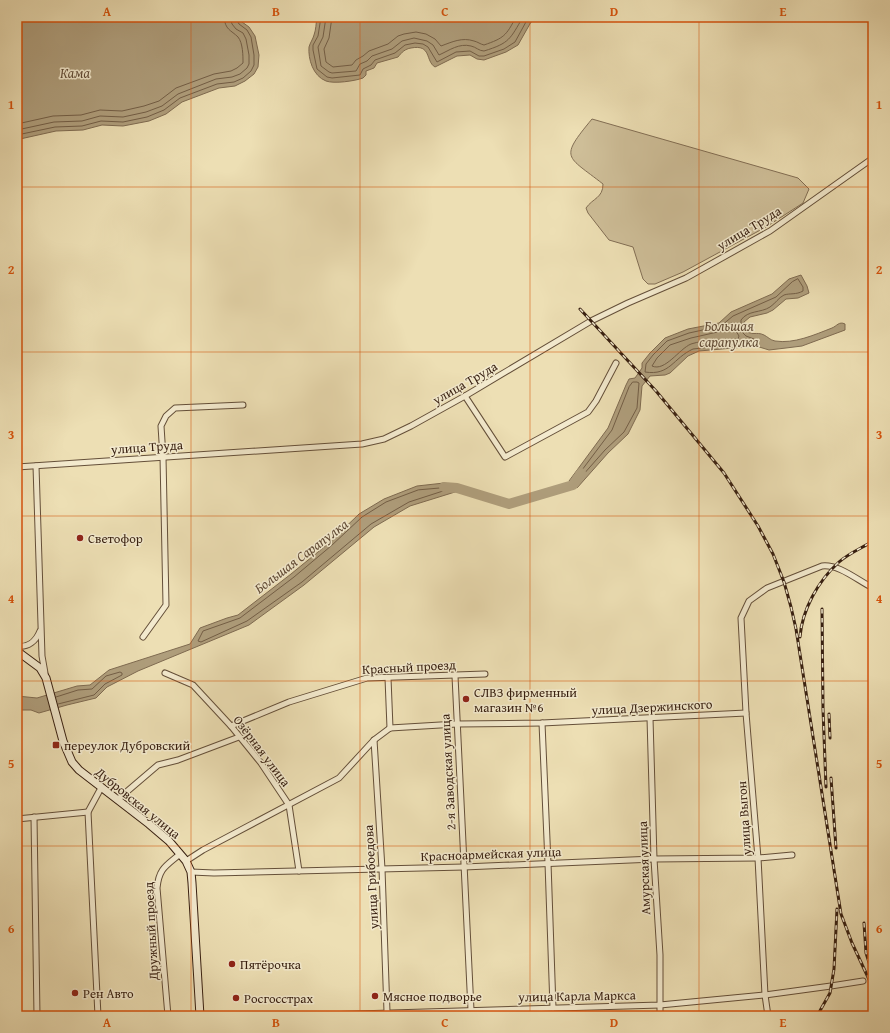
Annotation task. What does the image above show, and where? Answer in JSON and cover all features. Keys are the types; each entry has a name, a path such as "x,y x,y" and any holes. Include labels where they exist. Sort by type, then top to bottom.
{"main road":[{"path":"17,651 40,668 47,681"},
{"name":"Дубровская улица","path":"47,681 63,741 72,762 79,770 101,788 169,841 186,861 191,872 200,1016"}],"street":[{"name":"улица Труда","path":"17,467 362,444 384,438 411,426 465,396 591,321 686,278 770,231 873,158"},
{"path":"465,396 505,457 588,412 596,402 616,363"},
{"path":"143,637 166,605 161,426 166,416 175,408 243,405"},
{"path":"36,466 42,656 47,681"},
{"name":"улица Выгон","path":"768,1016 765,995 758,858 746,713 741,618 749,601 768,588 822,566 840,569 873,588"},
{"path":"17,646 25,646 34,640 39,634 41,626"},
{"name":"Озёрная улица","path":"165,673 193,685 231,726 261,763 289,806 299,870"},
{"name":"Красный проезд","path":"231,726 289,702 367,678 485,674"},
{"name":"2-я Заводская улица","path":"455,676 471,1010"},
{"path":"186,861 203,850 289,806 339,778 374,740 390,728 388,678"},
{"name":"улица Дзержинского","path":"390,728 457,724 542,723 746,713"},
{"name":"Амурская улица","path":"650,718 654,859 660,955 660,1016"},
{"path":"542,723 553,1008"},
{"path":"117,800 158,765 178,760 239,737"},
{"name":"улица Грибоедова","path":"374,740 382,869 387,1012"},
{"path":"98,1016 88,812 101,788"},
{"path":"17,818 34,818 88,812"},
{"path":"34,818 37,1016"},
{"name":"Дружный проезд","path":"168,1016 157,888 158,877 162,870 180,854"},
{"name":"Красноармейская улица","path":"191,872 214,873 464,867 654,859 758,858 792,855"},
{"name":"улица Карла Маркса","path":"289,1016 660,1005 765,995 863,981"}],"shaded area":[{"path":"592,119 798,178 809,189 803,203 766,227 683,272 655,284 648,284 643,279 633,247 609,240 588,213 586,208 599,195 603,189 603,184 575,161 571,156 571,149 581,132"}],"water":[{"name":"Кама","path":"17,17 238,17 249,27 255,36 259,55 258,67 254,74 235,86 219,88 182,102 166,114 149,121 123,126 102,125 83,130 56,131 17,139"},
{"path":"317,17 542,17 531,22 518,45 506,52 484,60 477,59 470,55 457,56 435,67 422,48 411,48 404,51 398,57 377,63 374,68 366,71 366,75 363,78 350,81 330,82 321,79 312,67 309,57 309,47 315,33"},
{"name":"Большая сарапулка","path":"801,275 809,293 798,298 786,299 767,313 750,317 744,322 744,329 749,333 761,334 773,341 782,342 804,338 832,328 841,323 845,324 845,330 802,346 769,350 756,346 699,351 688,356 670,373 665,375 650,376 642,386 640,410 628,434 608,453 577,488 569,481 608,428 629,379 635,378 642,368 642,363 665,338 688,329 719,323 731,312 772,294 789,279"},
{"path":"444,483 457,487 455,492 410,506 374,527 304,585 249,625 138,671 107,687 96,698 39,713 31,710 17,710 17,696 37,698 77,686 90,685 109,670 190,644 200,628 238,615 329,543 359,514 384,499 417,486"}],"waterway":[{"name":"Большая Сарапулка","path":"444,487 457,488 509,504 573,485 581,473"}],"railway":[{"path":"580,309 656,391 724,473 758,526 773,554 784,582 796,629 841,914 852,943 873,988"},
{"path":"800,637 801,627 812,596 824,578 839,562 851,553 873,541"},
{"path":"822,609 823,709 826,787"},
{"path":"829,714 830,738"},
{"path":"831,778 836,848"},
{"path":"817,1016 830,993 834,969 837,909"},
{"path":"864,923 866,953 873,975"}],"place":[{"name":"Светофор","path":"80,538"},
{"name":"СЛВЗ фирменный магазин №6","path":"466,699"},
{"name":"переулок Дубровский","path":"56,745"},
{"name":"Пятёрочка","path":"232,964"},
{"name":"Рен Авто","path":"75,993"},
{"name":"Мясное подворье","path":"375,996"},
{"name":"Росгосстрах","path":"236,998"}]}
